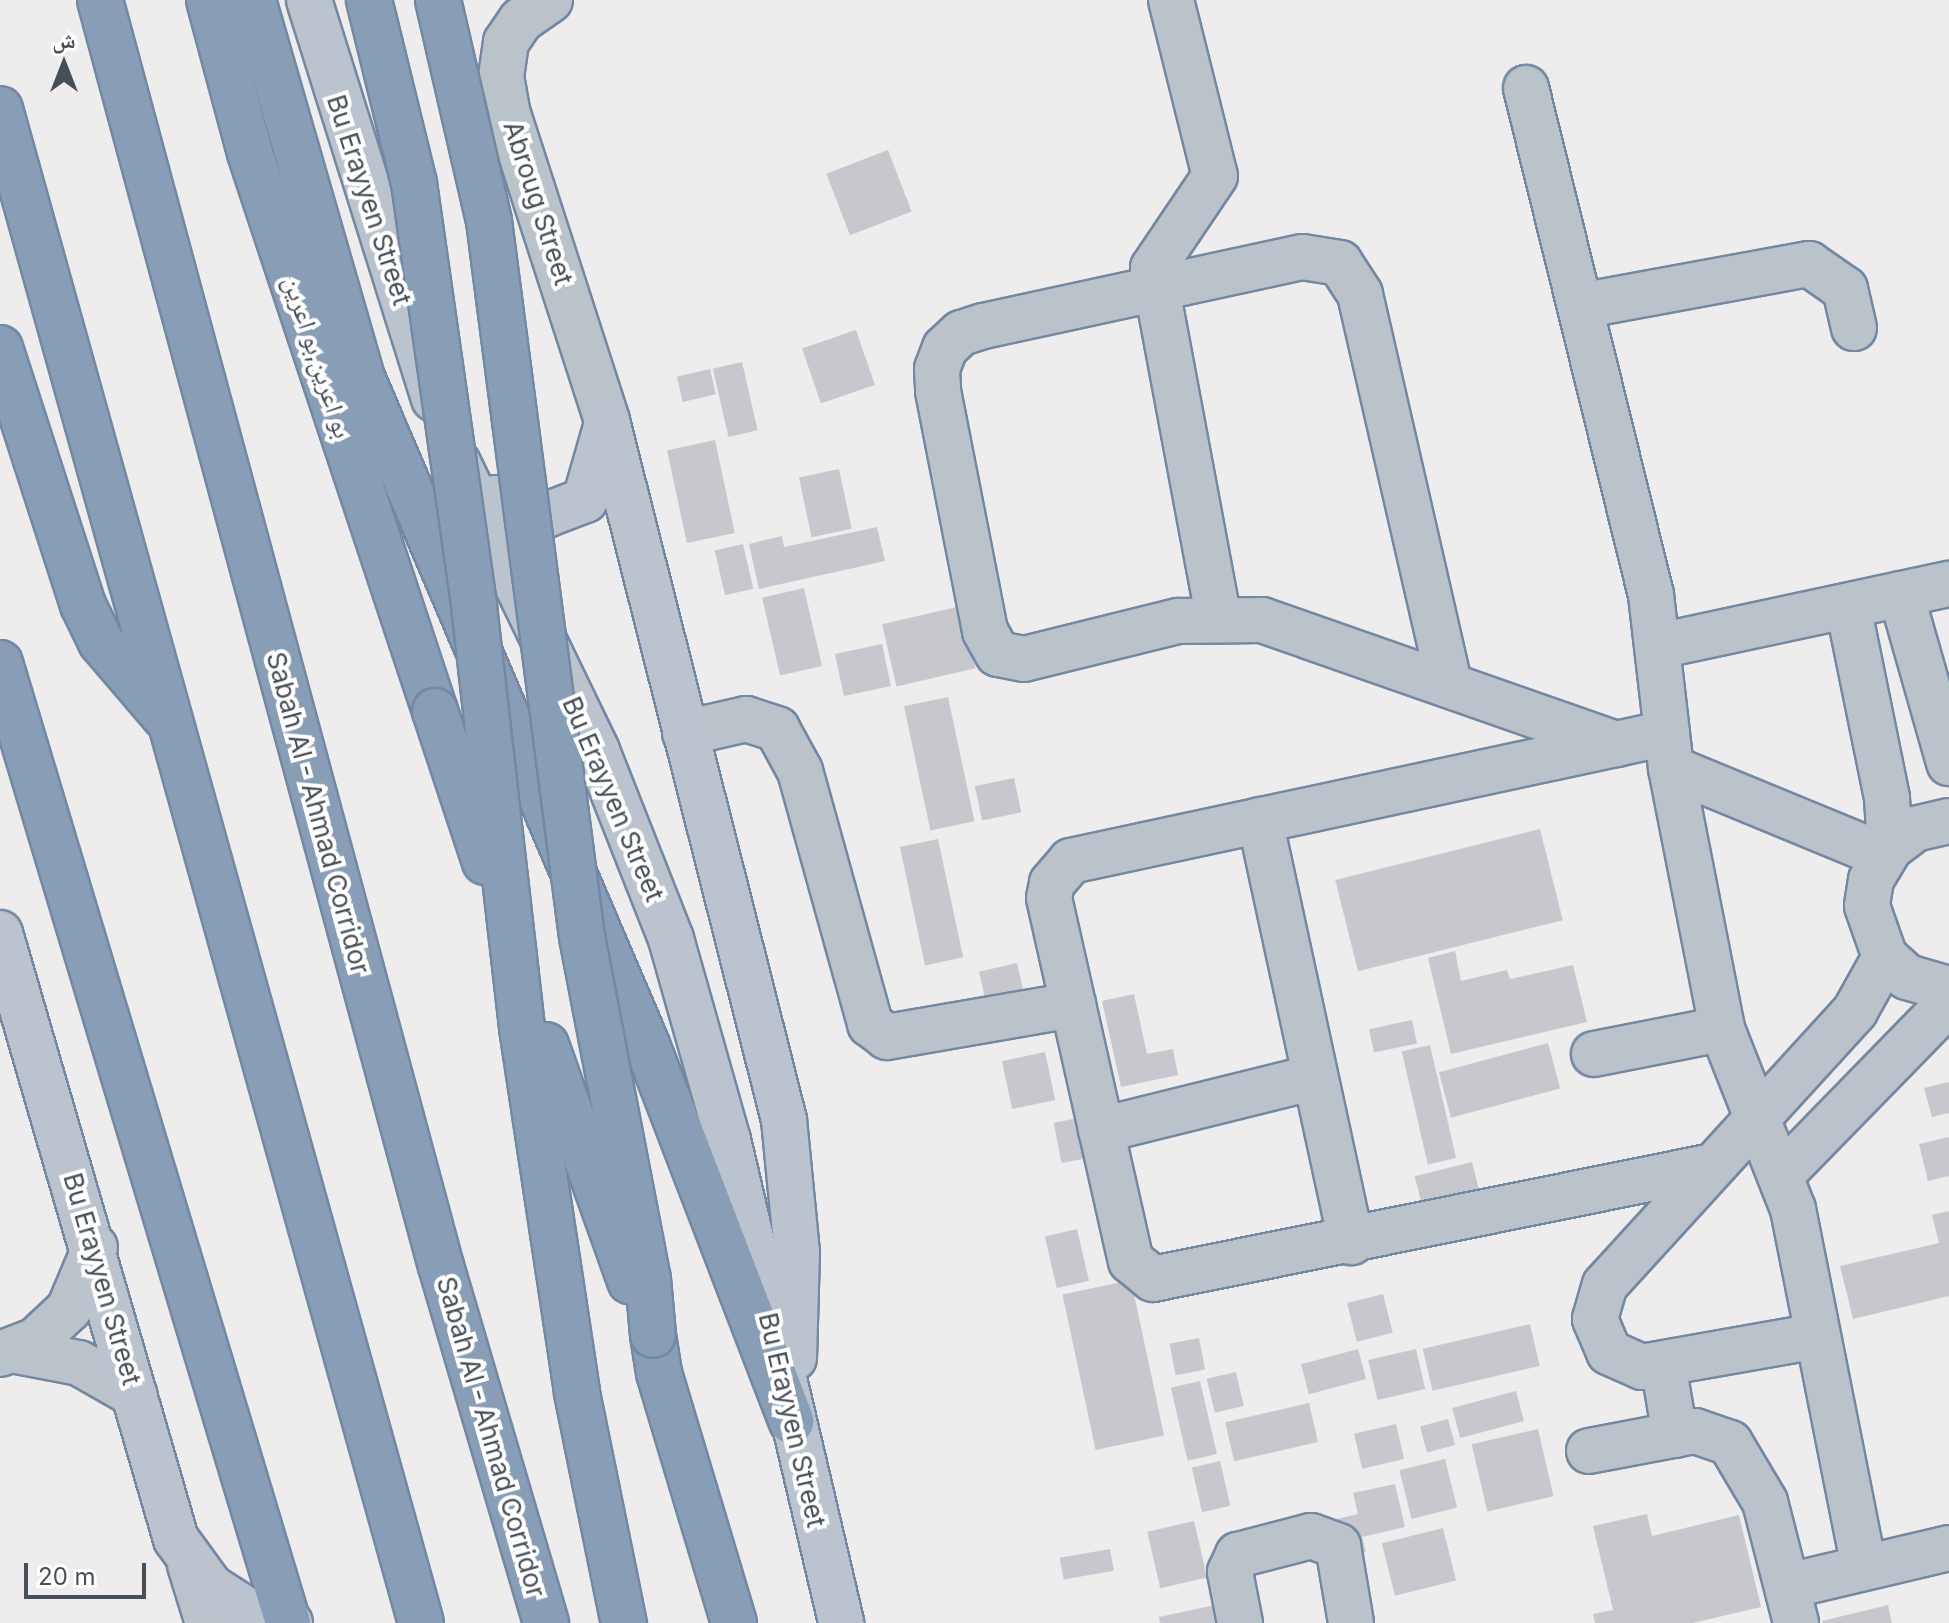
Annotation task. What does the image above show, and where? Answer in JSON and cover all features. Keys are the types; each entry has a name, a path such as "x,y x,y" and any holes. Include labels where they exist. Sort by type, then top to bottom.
{"highway":[{"name":"Sabah Al - Ahmad Corridor","path":"100,0 437,1251 546,1623"},
{"name":"بو اعرين,بو اعرين","path":"209,0 250,153 435,711 600,1206 653,1335"},
{"path":"253,0 363,380 647,1045 791,1421"},
{"path":"369,0 414,183 474,606 525,1044 577,1393 624,1623"},
{"path":"438,0 489,221 582,937 646,1267 659,1373 734,1623"},
{"path":"0,109 421,1623"},
{"path":"0,348 83,605 101,642 172,725"},
{"path":"0,663 289,1623"}],"main road":[{"name":"Bu Erayyen Street","path":"309,0 428,384 467,485 597,751 671,939 728,1140 791,1421 841,1623"},
{"path":"607,421 764,1036 793,1176 797,1252 791,1421"},
{"path":"467,485 514,508 564,513 585,500 607,421"},
{"name":"Bu Erayyen Street","path":"0,933 95,1247 176,1539 190,1565"},
{"path":"190,1565 247,1610 289,1623"}],"street":[{"name":"Abroug Street","path":"550,0 521,20 506,42 501,76 508,114 607,421"},
{"path":"1171,0 1215,176 1157,259 1157,290 1218,617"},
{"path":"1526,88 1659,646 1669,751 1722,1029 1783,1173 1864,1567"},
{"path":"1449,683 1353,277 1322,255 961,333 941,358 938,391 985,631 998,654 1024,659 1218,617 1296,629 1617,744 1669,751 1887,852"},
{"path":"1580,306 1809,264 1845,289 1854,328"},
{"path":"1659,646 1949,584"},
{"path":"1901,594 1949,763"},
{"path":"1848,606 1887,798 1887,852 1867,906 1885,957 1907,977 1949,989"},
{"path":"685,733 746,719 777,729 800,771 870,1024 887,1037 1073,1005"},
{"path":"1617,744 1071,861 1060,870 1049,898 1101,1130 1131,1261 1153,1279 1351,1242 1713,1166"},
{"path":"1260,820 1351,1242"},
{"path":"1887,852 1915,829 1949,821"},
{"path":"1817,1336 1642,1367 1609,1352 1595,1319 1597,1302 1713,1166 1855,1011 1885,957"},
{"path":"1783,1173 1949,1003"},
{"path":"1594,1054 1722,1029"},
{"path":"1895,1059 1949,1050"},
{"path":"1101,1130 1315,1077"},
{"path":"8,1353 69,1309 95,1247"},
{"path":"8,1353 79,1363 135,1395"},
{"path":"1663,1364 1675,1435"},
{"path":"1589,1451 1675,1435 1714,1434 1743,1457 1765,1502 1792,1604 1864,1567 1949,1548"},
{"path":"1240,1623 1230,1572 1238,1555 1321,1536 1341,1556 1351,1623"},
{"name":"Bu Erayyen Street","path":"190,1565 208,1623"}],"building":[{"path":"888,150 912,212 850,235 826,174"},
{"path":"856,330 875,385 821,403 802,349"},
{"path":"742,362 758,430 729,437 713,369"},
{"path":"710,369 716,394 683,402 677,377"},
{"path":"715,440 735,533 687,543 667,450"},
{"path":"839,469 852,529 812,537 799,478"},
{"path":"877,527 885,561 759,589 749,544 782,536 784,547"},
{"path":"743,544 753,589 725,595 715,551"},
{"path":"804,588 822,666 780,676 762,598"},
{"path":"961,606 975,668 896,687 882,624"},
{"path":"882,644 891,686 844,696 835,654"},
{"path":"948,697 974,821 930,831 904,706"},
{"path":"1014,778 1021,812 982,821 975,786"},
{"path":"1540,829 1563,920 1358,971 1335,880"},
{"path":"938,839 963,957 925,965 900,847"},
{"path":"1455,951 1461,981 1507,970 1510,979 1573,965 1587,1022 1451,1054 1428,958"},
{"path":"1017,963 1029,1015 991,1023 979,972"},
{"path":"1134,994 1147,1054 1173,1049 1178,1075 1121,1087 1102,1001"},
{"path":"1412,1020 1417,1043 1374,1053 1369,1029"},
{"path":"1548,1043 1560,1088 1451,1118 1439,1072"},
{"path":"1430,1045 1456,1158 1428,1165 1402,1052"},
{"path":"1045,1052 1055,1100 1012,1109 1002,1061"},
{"path":"1949,1082 1949,1113 1932,1117 1924,1088"},
{"path":"1089,1116 1097,1156 1061,1163 1054,1123"},
{"path":"1949,1137 1949,1176 1928,1181 1919,1144"},
{"path":"1472,1162 1479,1191 1422,1205 1415,1176"},
{"path":"1949,1211 1949,1296 1853,1319 1840,1266 1939,1243 1932,1215"},
{"path":"1077,1229 1089,1281 1057,1288 1045,1236"},
{"path":"1131,1280 1164,1436 1096,1450 1063,1295"},
{"path":"1383,1294 1393,1333 1357,1342 1347,1303"},
{"path":"1530,1324 1540,1366 1432,1391 1423,1349"},
{"path":"1199,1338 1205,1369 1176,1375 1170,1344"},
{"path":"1358,1349 1366,1379 1309,1394 1301,1364"},
{"path":"1416,1349 1425,1389 1377,1400 1368,1360"},
{"path":"1236,1372 1244,1406 1215,1413 1207,1379"},
{"path":"1200,1381 1217,1454 1188,1461 1171,1388"},
{"path":"1516,1391 1524,1421 1460,1438 1452,1408"},
{"path":"1309,1403 1318,1442 1234,1461 1225,1422"},
{"path":"1448,1419 1455,1445 1427,1453 1420,1427"},
{"path":"1396,1424 1404,1459 1362,1469 1354,1434"},
{"path":"1538,1429 1554,1496 1487,1512 1472,1444"},
{"path":"1445,1459 1457,1508 1411,1519 1399,1470"},
{"path":"1220,1461 1230,1506 1202,1512 1192,1468"},
{"path":"1395,1484 1405,1527 1362,1537 1366,1552 1346,1557 1337,1519 1358,1514 1353,1493"},
{"path":"1647,1514 1652,1536 1739,1515 1761,1607 1693,1623 1595,1623 1593,1614 1613,1610 1593,1526"},
{"path":"1194,1521 1207,1578 1160,1588 1147,1532"},
{"path":"1443,1528 1456,1580 1395,1596 1382,1543"},
{"path":"1110,1549 1114,1571 1064,1580 1060,1558"},
{"path":"1225,1603 1229,1623 1160,1623 1159,1617"},
{"path":"1888,1605 1892,1623 1822,1621"}]}
